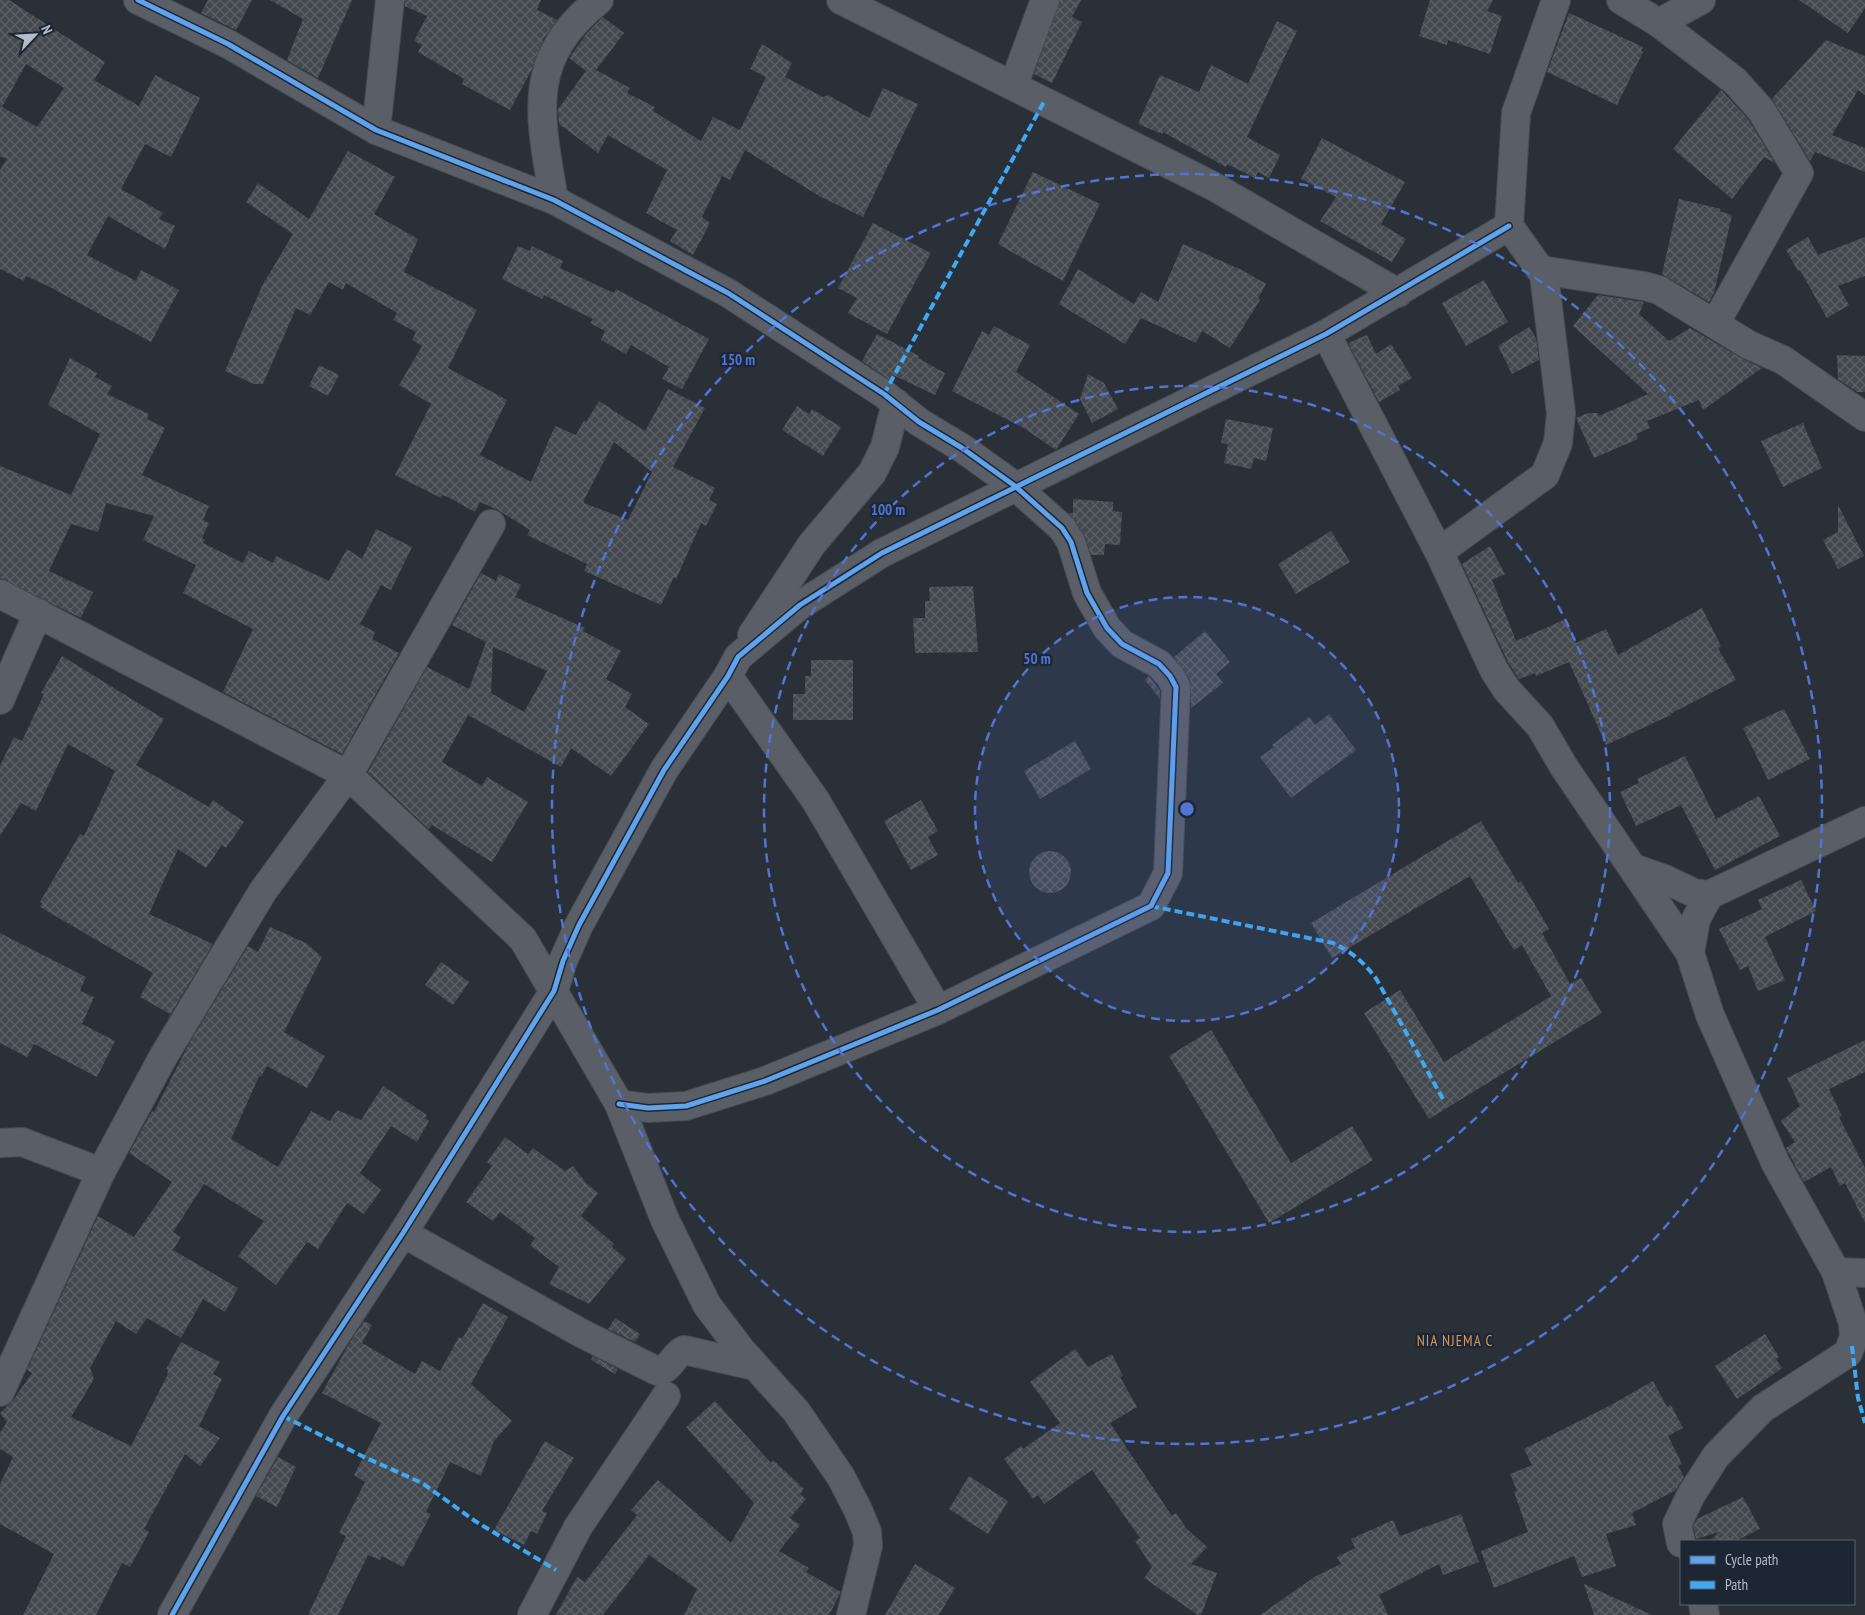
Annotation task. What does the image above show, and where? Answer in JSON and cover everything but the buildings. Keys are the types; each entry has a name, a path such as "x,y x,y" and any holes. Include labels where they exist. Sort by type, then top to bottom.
{"street":[{"path":"138,0 228,44 376,130 554,200 728,293 896,403 919,422 962,448 1015,486 1068,535 1087,593 1107,628 1122,644 1159,664 1170,676 1176,687 1168,873 1151,906 938,1010 765,1081 686,1106 648,1108 619,1104"},
{"path":"376,130 390,0"},
{"path":"554,200 543,132 541,90 552,55 583,13 599,0"},
{"path":"841,0 1014,84 1214,186 1398,293"},
{"path":"1014,84 1044,0"},
{"path":"1439,552 1545,475 1558,444 1561,413 1546,288 1541,270 1509,226 1516,113 1556,0"},
{"path":"1621,0 1659,23 1735,81 1761,110 1799,173 1715,324"},
{"path":"1659,23 1701,0"},
{"path":"733,666 800,605 882,553 1326,334 1509,226"},
{"path":"1541,270 1659,290 1749,345 1797,368 1865,417"},
{"path":"1326,334 1439,552 1494,670 1507,690 1540,726 1564,767 1690,953 1710,1015 1775,1162 1836,1272 1853,1323 1852,1346 1848,1353 1763,1408 1716,1456 1691,1495 1677,1524 1680,1540"},
{"path":"172,1615 283,1416 403,1233 554,990 563,961 579,925 664,770 812,544 872,473 885,447 896,403"},
{"path":"0,1392 101,1172 163,1057 263,891 348,775 490,524"},
{"path":"0,594 348,775 523,939 619,1104 666,1220 707,1305 755,1366 796,1411 841,1477 864,1522 868,1546 851,1615"},
{"path":"0,700 38,613"},
{"path":"733,666 816,801 938,1010"},
{"path":"1632,868 1667,880 1694,893 1709,895 1865,821"},
{"path":"1690,953 1696,919 1709,895"},
{"path":"0,1143 22,1142 101,1172"},
{"path":"403,1233 581,1333 657,1371 667,1368 679,1353 684,1350 755,1366"},
{"path":"1836,1272 1865,1273"},
{"path":"532,1615 578,1527 666,1396"}],"marked path":[{"path":"884,394 1045,100"},
{"path":"1151,906 1333,943 1346,950 1358,958 1377,980 1444,1101"},
{"path":"1852,1346 1858,1398 1865,1423"},
{"path":"283,1416 362,1456 422,1483 475,1521 556,1570"}],"cycle path":[{"path":"138,0 228,44 376,130 554,200 728,293 884,394 919,422 962,448 1015,486 1062,528 1071,542 1087,593 1107,628 1122,644 1159,664 1170,676 1176,687 1168,873 1151,906 938,1010 765,1081 686,1106 648,1108 619,1104"},
{"path":"172,1615 283,1416 403,1233 554,991 563,961 579,925 664,770 728,676 738,657 800,605 882,553 1326,334 1509,226"}],"district":[{"name":"NIA NJEMA C","path":"1455,1340"}]}
